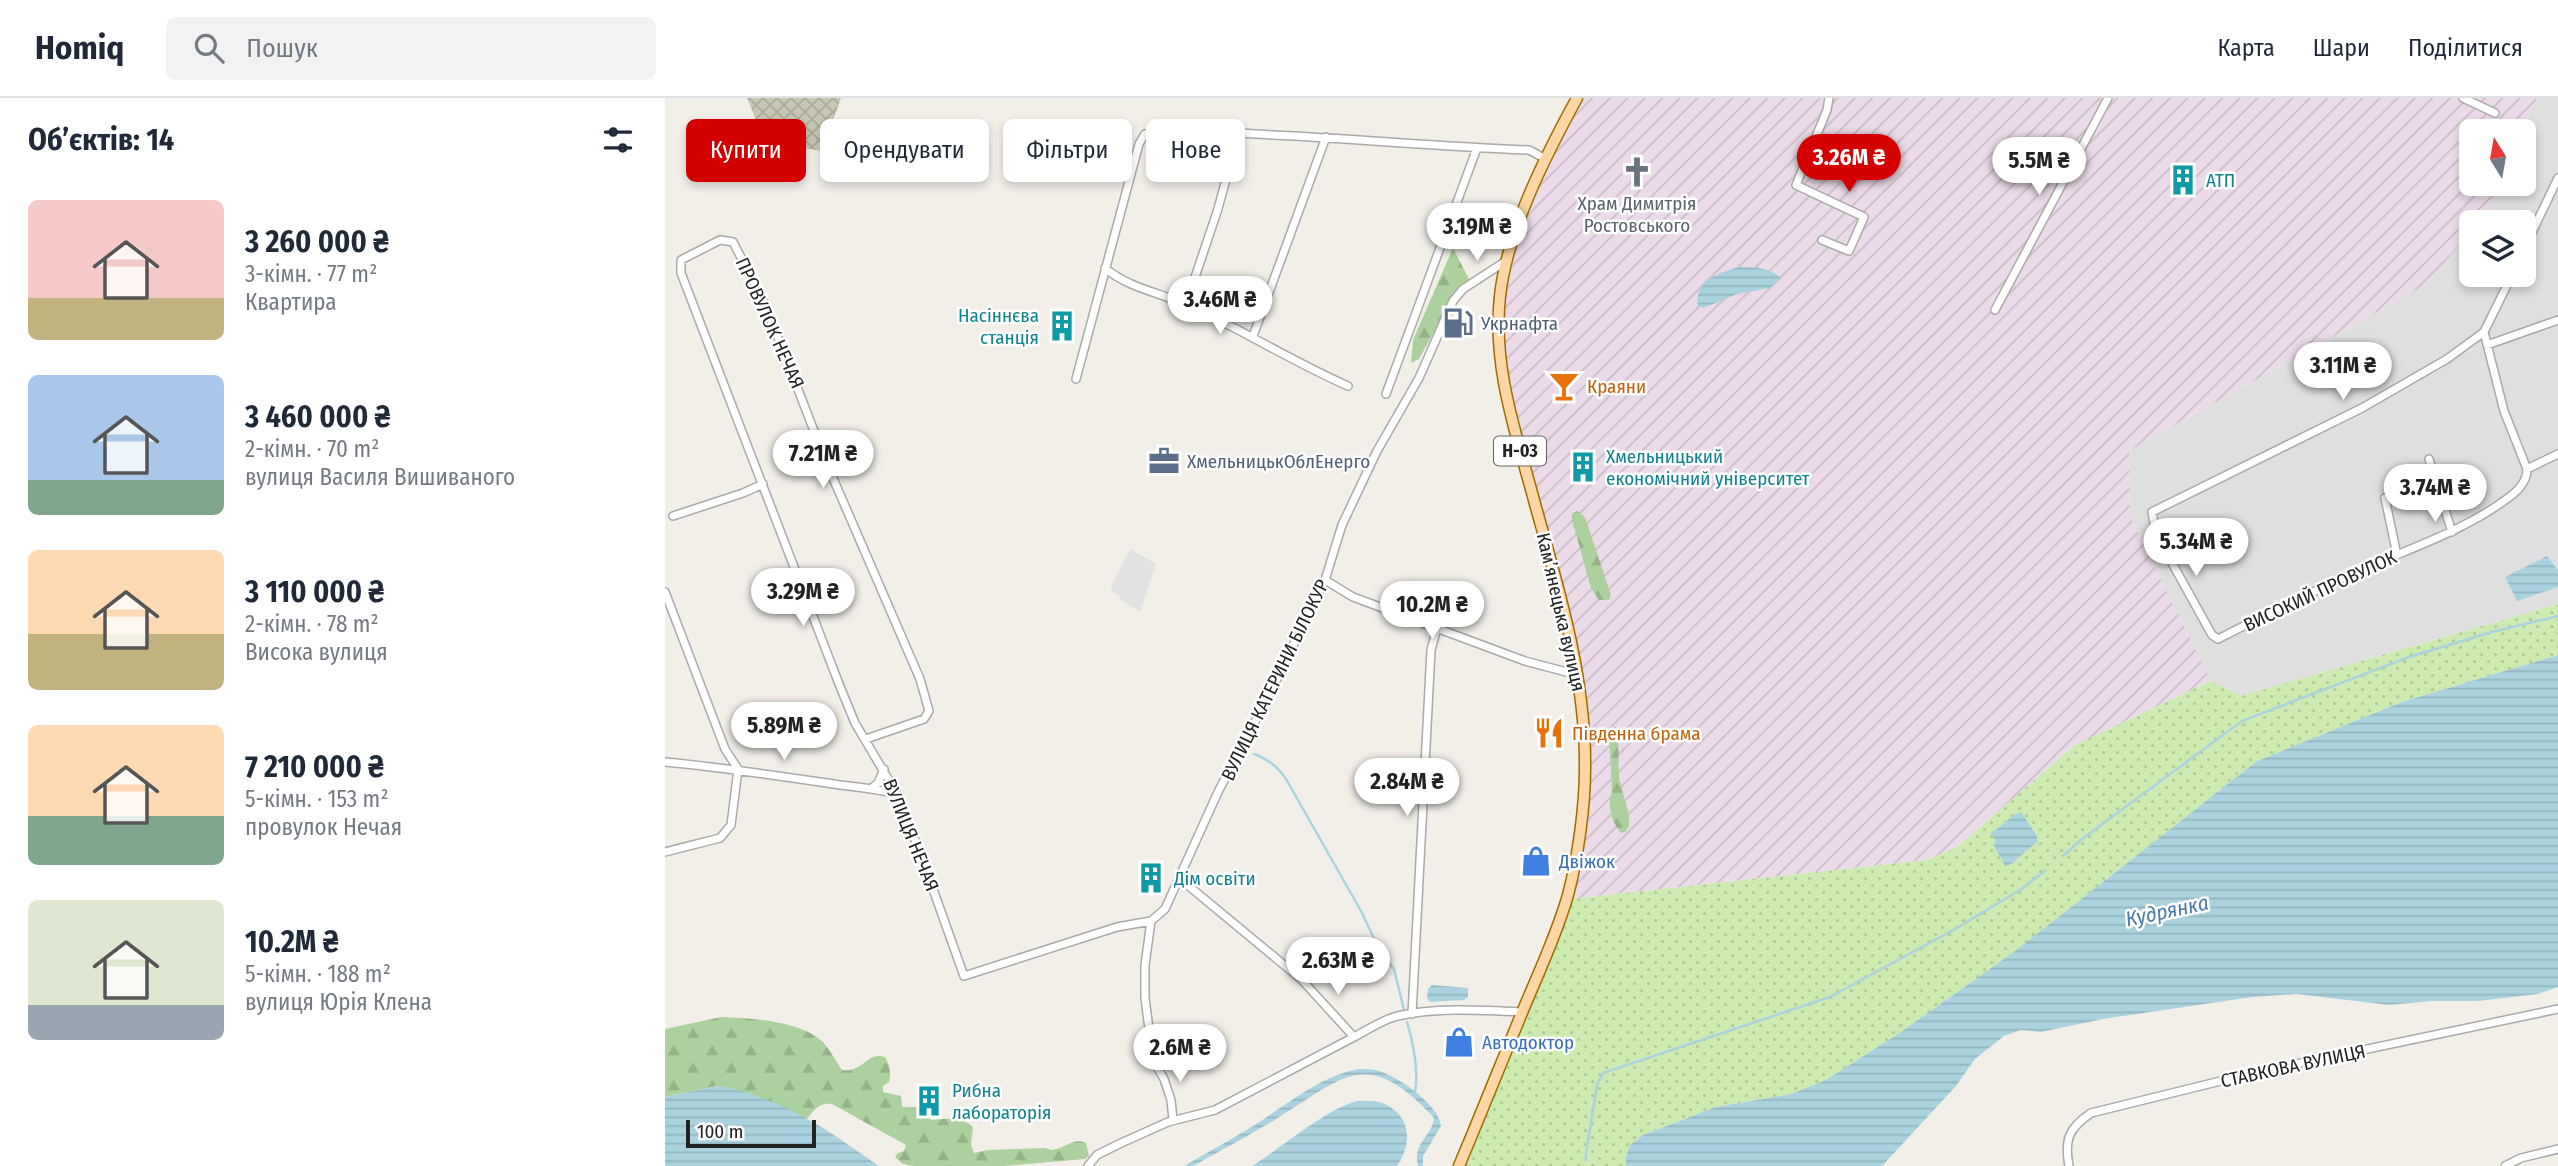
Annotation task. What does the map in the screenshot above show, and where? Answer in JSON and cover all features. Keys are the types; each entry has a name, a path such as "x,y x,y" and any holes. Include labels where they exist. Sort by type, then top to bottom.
{"main road":[{"name":"Камʼянецька вулиця","path":"1459,1166 1567,898 1585,771 1584,719 1578,675 1539,517 1517,443 1499,356 1500,295 1506,261 1546,159 1577,98"}],"street":[{"path":"1822,240 1849,251 1864,217 1796,185 1827,110 1829,98"},
{"path":"1995,310 2108,98"},
{"path":"2463,98 2495,113"},
{"path":"1245,133 1529,150 1546,159"},
{"path":"1076,379 1139,144 1146,134"},
{"path":"1253,336 1326,137"},
{"path":"1387,394 1477,148"},
{"path":"2536,224 2558,178"},
{"path":"1186,304 1225,182"},
{"name":"ПРОВУЛОК НЕЧАЯ","path":"680,268 681,260 709,244 720,240 733,242 765,304 827,462 920,678 929,711 924,719 866,739"},
{"name":"ВУЛИЦЯ КАТЕРИНИ БІЛОКУР","path":"1151,921 1165,909 1218,792 1325,580 1342,526 1377,451 1419,378 1450,307 1463,289 1506,261"},
{"name":"ВУЛИЦЯ НЕЧАЯ","path":"680,268 839,684 855,723 897,794 964,976 1117,927 1151,921"},
{"path":"1105,268 1116,278 1186,304 1253,336 1300,365 1347,386"},
{"path":"2506,287 2484,332 2504,411 2527,468 2558,454"},
{"path":"2487,345 2558,320"},
{"name":"ВИСОКИЙ ПРОВУЛОК","path":"2484,332 2447,359 2362,408 2152,512 2156,534 2212,635 2218,639 2452,532 2508,498 2527,478 2527,468"},
{"path":"2429,459 2452,532"},
{"path":"674,516 763,484"},
{"path":"2385,498 2397,555"},
{"path":"1325,580 1353,597 1525,661 1578,675"},
{"path":"665,592 725,749 738,769 734,814 726,833 709,842 665,852"},
{"path":"1412,1014 1431,650 1437,628"},
{"path":"665,762 738,769 897,794"},
{"path":"872,788 878,783 884,769"},
{"path":"1179,878 1301,979 1354,1037"},
{"path":"1151,921 1144,980 1153,1060 1164,1079 1171,1100 1173,1120"},
{"name":"СТАВКОВА ВУЛИЦЯ","path":"2069,1166 2065,1149 2069,1135 2077,1122 2091,1113 2253,1073 2558,1009"},
{"path":"1088,1166 1097,1155 1173,1120 1215,1110 1393,1017 1483,1010 1522,1012"},
{"path":"2505,1166 2521,1158 2558,1149"}],"shaded area":[{"path":"747,98 841,98 833,119 820,119 820,151 806,148 806,119 756,119"},
{"path":"1583,98 2537,98 2527,119 2459,119 2459,196 2494,196 2488,210 2459,210 2459,246 2425,285 2129,451 2130,517 2211,681 2075,745 1956,848 1927,860 1571,899 1590,771 1583,674 1522,442 1504,356 1504,295 1510,262 1549,161"},
{"path":"2537,98 2558,98 2558,604 2241,696 2211,681 2130,517 2129,451 2425,285 2459,246 2459,287 2536,287 2536,210 2487,210 2494,196 2536,196 2536,119 2527,119"},
{"path":"1130,549 1156,564 1140,612 1119,599 1120,596 1112,591 1111,587"}],"green space":[{"path":"1453,248 1470,281 1435,330 1419,359 1411,363 1413,340"},
{"path":"1577,511 1585,517 1611,595 1609,600 1599,600 1591,588 1572,520 1572,514"},
{"path":"2558,604 2558,655 2402,702 2257,761 2015,951 1901,1032 1826,1080 1791,1094 1716,1107 1643,1135 1630,1145 1626,1166 1464,1166 1571,899 1927,860 1956,848 2075,745 2211,681 2241,696"},
{"path":"1615,726 1618,730 1619,778 1629,815 1629,826 1621,833 1612,818 1610,808 1612,791 1609,731"},
{"path":"721,1017 775,1022 802,1029 823,1042 842,1070 855,1068 874,1057 885,1057 890,1075 889,1082 883,1086 883,1092 901,1096 902,1107 920,1107 931,1120 953,1119 964,1121 973,1127 971,1144 974,1153 988,1150 1052,1150 1077,1141 1086,1143 1089,1156 1085,1159 1004,1166 914,1166 903,1164 895,1157 904,1151 906,1145 832,1104 820,1106 806,1120 790,1110 717,1086 665,1097 665,1029"}],"water":[{"path":"1739,267 1767,270 1781,278 1770,288 1737,294 1704,308 1698,306 1700,290 1709,279"},
{"path":"2547,556 2558,570 2558,587 2517,601 2505,577"},
{"name":"Кудрянка","path":"2558,655 2558,987 2538,994 2478,1001 2431,1001 2389,1005 2297,994 2252,997 2103,1019 2041,1032 2021,1030 2004,1036 1975,1059 1956,1086 1882,1166 1626,1166 1630,1145 1643,1135 1716,1107 1791,1094 1826,1080 1901,1032 2015,951 2257,761 2402,702"},
{"path":"2021,812 2037,836 2037,842 2005,866 1993,844 1996,841 1990,833"},
{"path":"1432,985 1468,988 1468,997 1464,1000 1430,1002 1427,998 1428,989"},
{"path":"1359,1069 1376,1070 1394,1078 1415,1092 1433,1109 1441,1126 1423,1156 1423,1166 1418,1166 1418,1151 1434,1118 1410,1095 1390,1081 1372,1075 1354,1076 1337,1082 1193,1166 1184,1166 1250,1128 1316,1085"},
{"path":"717,1086 785,1107 879,1166 665,1166 665,1097"},
{"path":"1357,1101 1382,1103 1394,1109 1405,1124 1407,1140 1397,1166 1252,1166 1331,1112"}],"waterway":[{"path":"2063,856 2082,839 2242,721 2409,657 2558,616"},
{"path":"1254,754 1272,764 1286,779 1361,911 1381,953 1394,969 1404,1010"},
{"path":"1585,1160 1597,1085 1603,1073 1830,997 1957,928 2020,890 2045,871"},
{"path":"1407,1022 1415,1057 1415,1092"}],"place":[{"name":"Храм Димитрія Ростовського","path":"1637,172"},
{"name":"АТП","path":"2183,180"},
{"name":"Укрнафта","path":"1458,323"},
{"name":"Насіннєва станція","path":"1062,326"},
{"name":"Краяни","path":"1564,386"},
{"name":"ХмельницькОблЕнерго","path":"1164,461"},
{"name":"Хмельницький економічний університет","path":"1583,467"},
{"name":"Південна брама","path":"1549,733"},
{"name":"Двіжок","path":"1536,861"},
{"name":"Дім освіти","path":"1151,878"},
{"name":"Автодоктор","path":"1459,1042"},
{"name":"Рибна лабораторія","path":"929,1101"}]}
